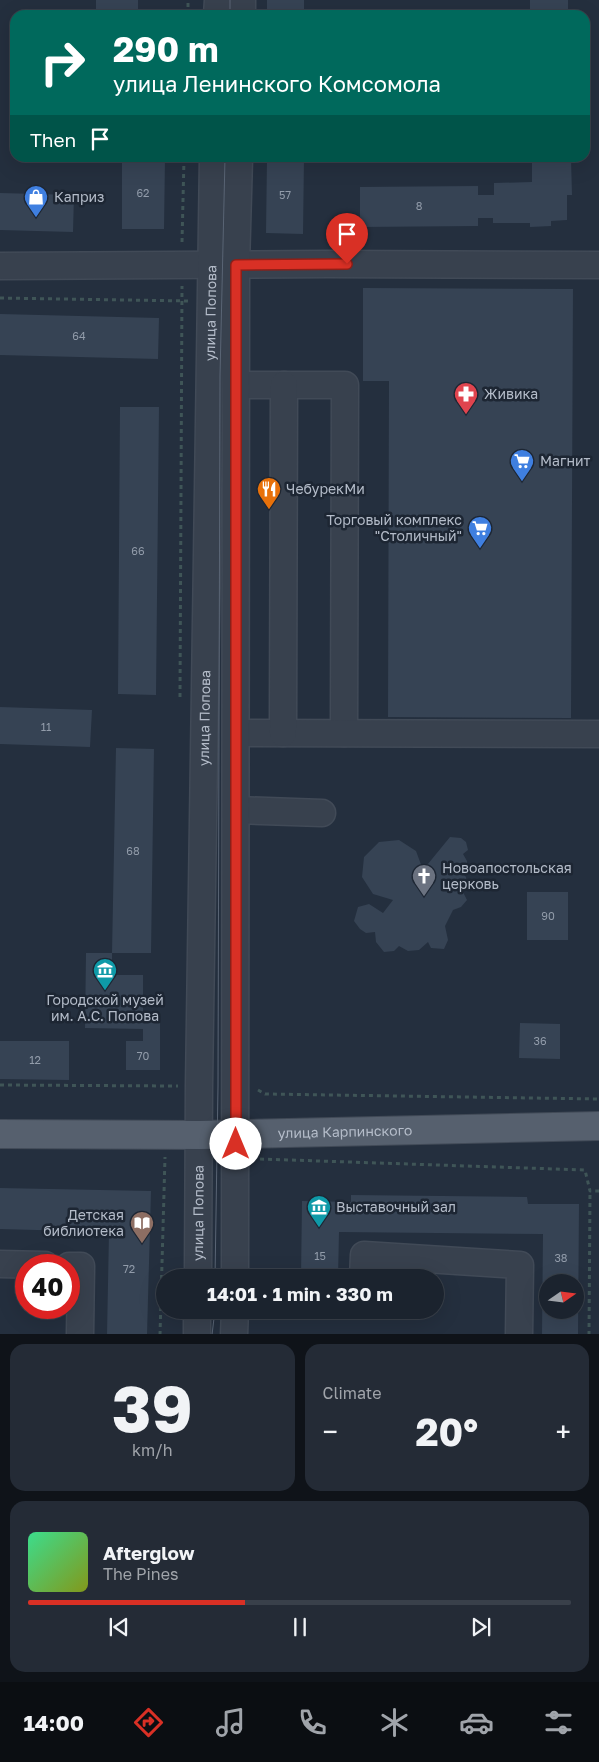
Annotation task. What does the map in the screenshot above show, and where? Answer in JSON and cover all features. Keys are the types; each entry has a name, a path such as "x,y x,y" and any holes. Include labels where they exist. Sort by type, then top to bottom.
{"main road":[{"name":"улица Карпинского","path":"0,1134 236,1144 599,1126"}],"street":[{"name":"улица Попова","path":"198,1269 191,1142 184,1089 213,162"},
{"name":"улица Попова","path":"235,1269 236,265 239,162"},
{"path":"0,266 599,266"},
{"path":"236,384 345,385 344,733"},
{"path":"282,733 284,385"},
{"path":"236,733 599,734"},
{"path":"236,810 322,813"},
{"path":"363,1269 364,1255 520,1265 519,1334"},
{"path":"0,1264 15,1264"},
{"path":"80,1266 80,1334"},
{"path":"197,1334 198,1319"},
{"path":"234,1334 235,1319"}],"path":[{"path":"180,701 184,162"},
{"path":"0,298 210,302"},
{"path":"0,1085 184,1089"},
{"path":"236,1086 250,1086 265,1094 599,1099"},
{"path":"164,1159 191,1142"},
{"path":"164,1159 191,1142"},
{"path":"236,1144 260,1159 585,1170 590,1191 589,1334"},
{"path":"160,1334 164,1159"},
{"path":"590,1191 599,1191"}],"building":[{"path":"96,0 138,0 138,10 96,10"},
{"path":"267,0 304,0 304,10 267,10"},
{"path":"530,0 568,0 568,10 530,10"},
{"path":"122,162 165,162 164,229 122,229"},
{"path":"267,162 304,162 303,234 266,233"},
{"path":"532,162 571,162 572,195 567,195 567,220 551,221 551,226 530,227 530,223 493,223 493,218 478,218 478,226 360,227 360,187 478,186 478,195 494,195 494,183 532,182"},
{"path":"0,193 74,195 73,232 0,230"},
{"name":"Торговый комплекс \"Столичный\"","path":"363,288 573,289 571,718 388,717 389,381 363,381"},
{"path":"0,314 159,318 158,359 0,355"},
{"path":"120,407 159,407 156,695 118,694"},
{"path":"0,707 92,710 90,747 0,744"},
{"path":"116,748 154,749 151,953 112,953"},
{"name":"Новоапостольская церковь","path":"450,837 461,838 466,842 468,850 463,854 467,861 467,867 462,873 466,877 466,884 462,890 467,900 461,907 453,910 445,926 448,940 444,949 431,948 428,942 419,950 408,951 399,946 394,951 384,952 376,942 375,932 366,933 354,921 358,907 369,904 383,913 393,900 373,894 362,877 364,857 379,842 399,840 416,851 423,870"},
{"path":"527,892 568,892 568,940 527,940"},
{"path":"86,953 112,953 112,975 143,975 143,1013 160,1013 160,1070 126,1070 126,1041 143,1041 143,1029 85,1028"},
{"path":"520,1023 560,1024 560,1059 519,1058"},
{"path":"0,1041 69,1041 69,1080 0,1079"},
{"path":"0,1188 151,1191 147,1334 107,1334 109,1232 0,1229"},
{"path":"351,1195 527,1197 528,1204 579,1204 578,1274 543,1274 543,1234 339,1232 338,1269 301,1269 302,1201 351,1202"},
{"path":"542,1319 578,1319 578,1334 542,1334"}],"tram line":[{"path":"230,0 230,10"},
{"path":"215,1269 218,1086 220,376 225,162"},
{"path":"212,1334 214,1319"}],"place":[{"name":"Каприз","path":"36,218"},
{"name":"Живика","path":"466,415"},
{"name":"Магнит","path":"522,482"},
{"name":"ЧебурекМи","path":"269,510"},
{"name":"Торговый комплекс \"Столичный\"","path":"480,549"},
{"name":"Новоапостольская церковь","path":"424,897"},
{"name":"Городской музей им. А.С. Попова","path":"105,991"},
{"name":"Выставочный зал","path":"319,1228"},
{"name":"Детская библиотека","path":"142,1244"}],"route":[{"path":"236,1144 236,265 347,264"}]}
